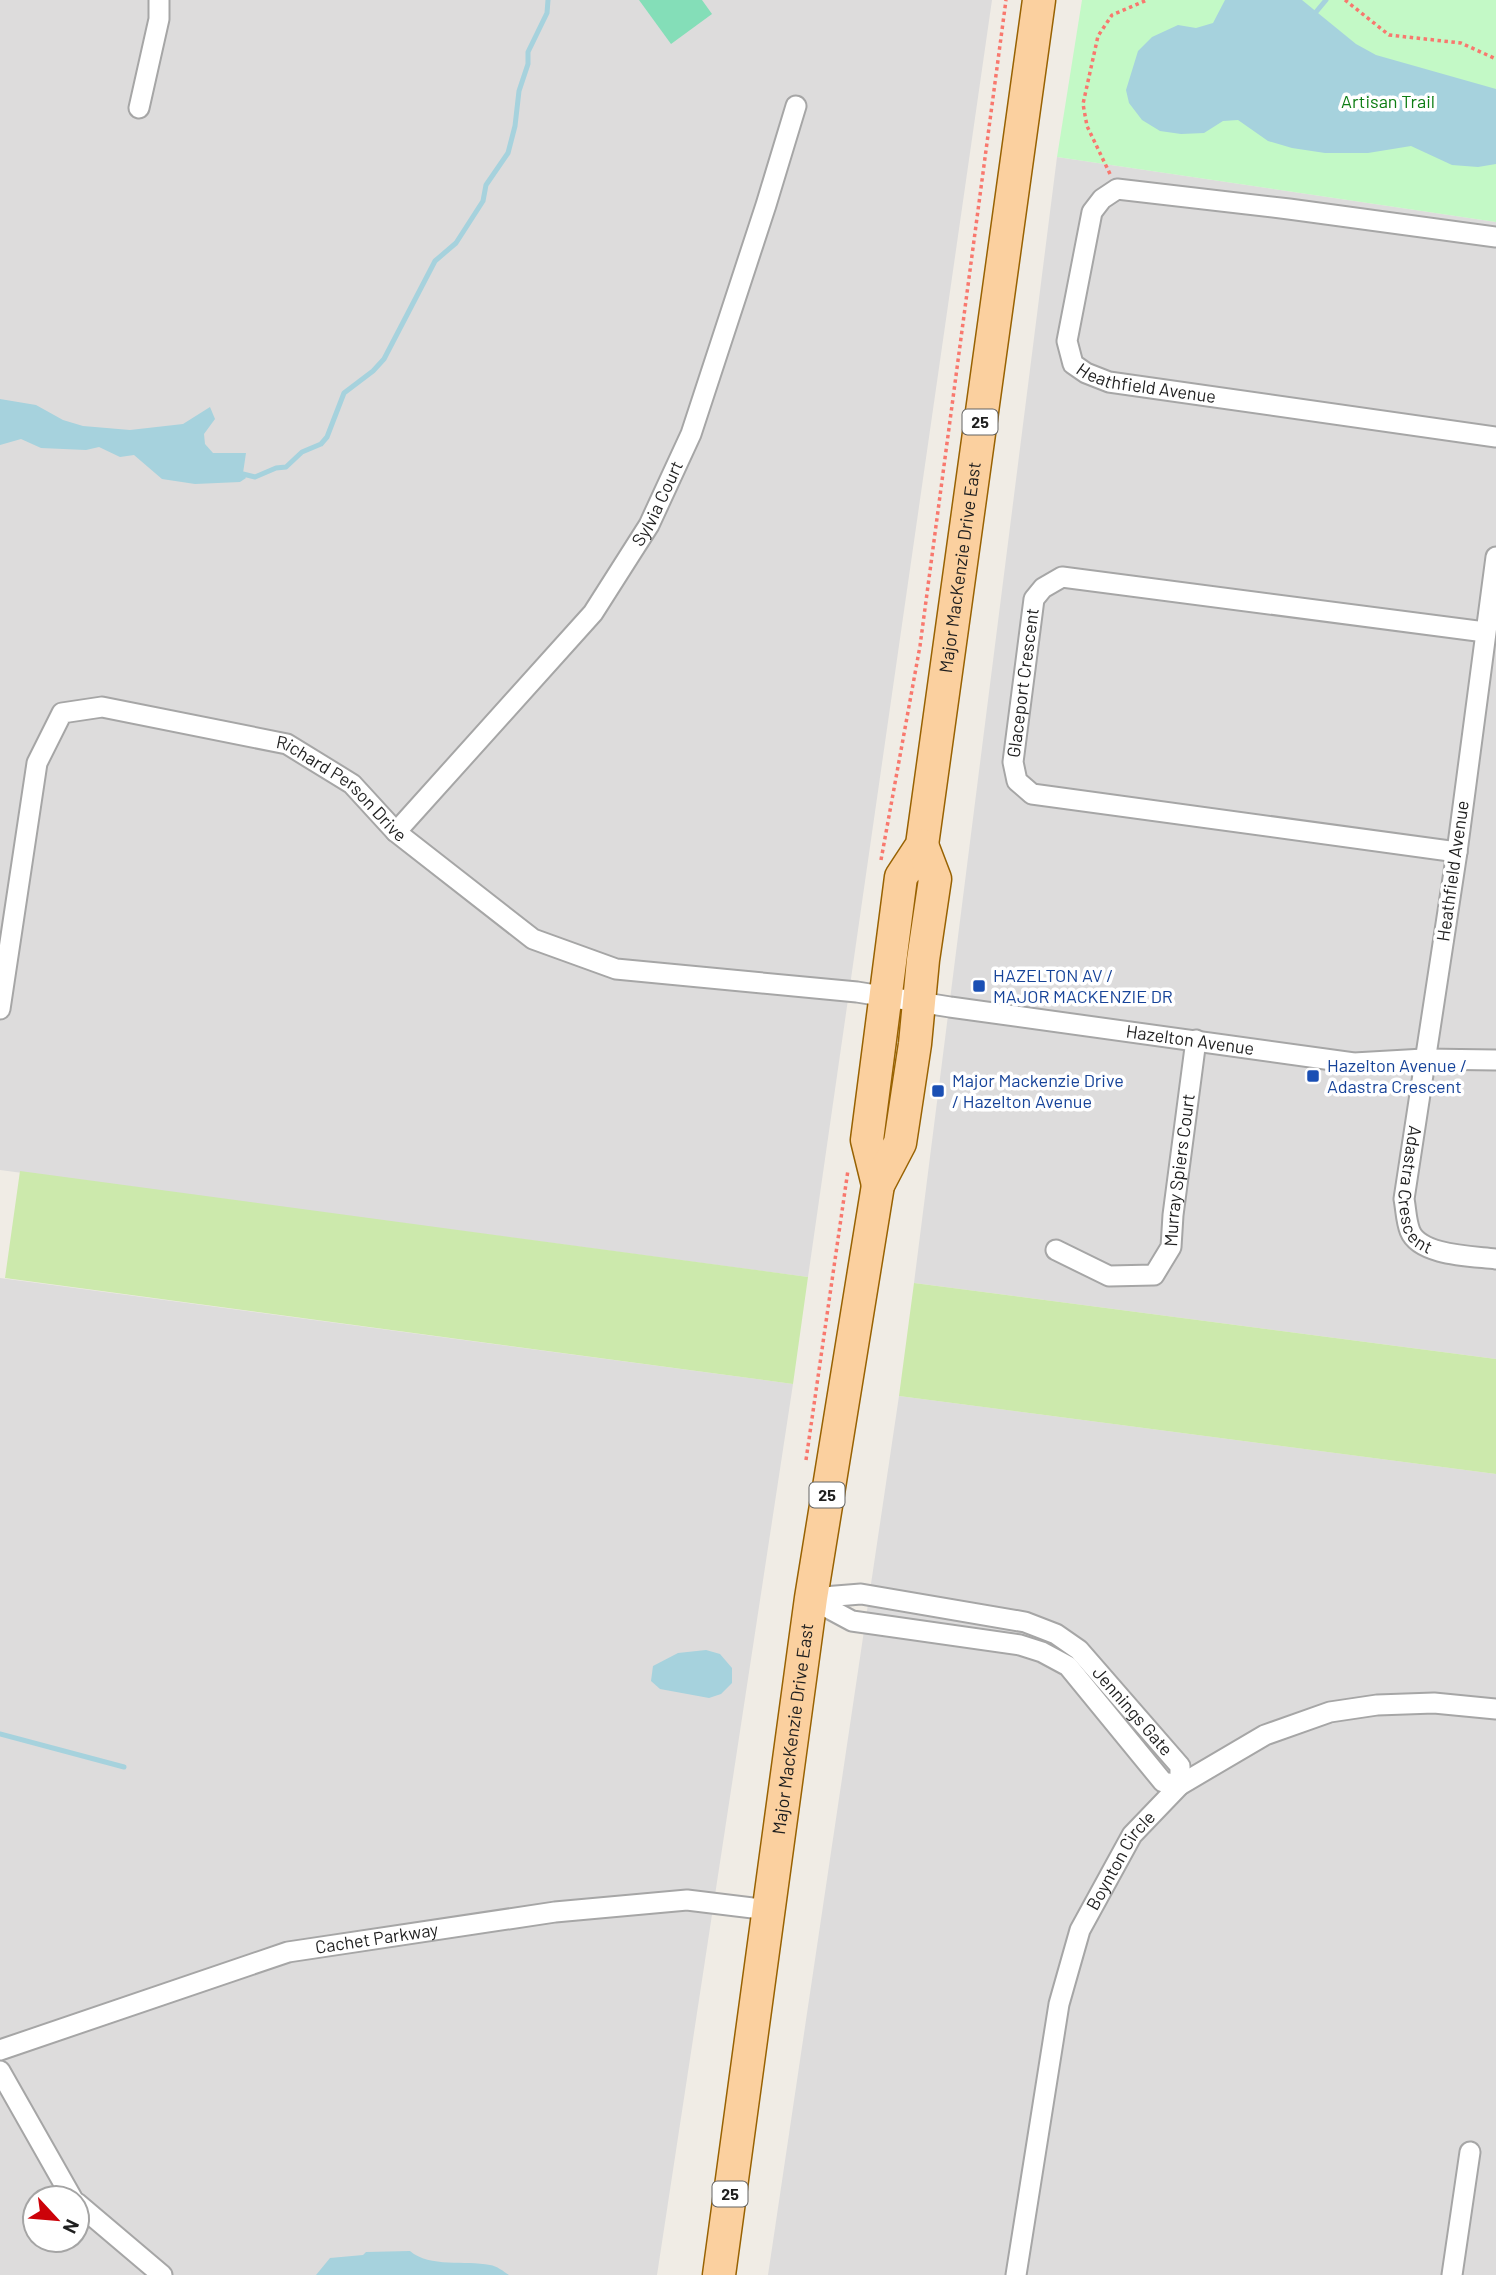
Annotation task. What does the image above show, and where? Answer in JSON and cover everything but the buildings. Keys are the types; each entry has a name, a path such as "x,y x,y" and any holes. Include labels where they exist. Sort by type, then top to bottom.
{"main road":[{"name":"Major MacKenzie Drive East","path":"878,1185 867,1140 901,877 922,845 1039,0"},
{"name":"Major MacKenzie Drive East","path":"719,2275 811,1598 878,1185 900,1143 934,879 922,845"}],"street":[{"path":"139,108 159,19 159,0"},
{"name":"Sylvia Court","path":"396,832 593,613 649,525 691,435 796,106"},
{"path":"1117,189 1496,237"},
{"name":"Heathfield Avenue","path":"1117,189 1102,199 1092,212 1067,341 1073,364 1086,373 1109,382 1496,437"},
{"name":"Heathfield Avenue","path":"1424,1059 1457,852 1496,557"},
{"name":"Glaceport Crescent","path":"1457,852 1032,794 1017,781 1013,762 1034,598 1043,588 1062,577 1485,632"},
{"name":"Richard Person Drive","path":"0,1009 37,763 62,713 102,707 287,744 352,784 396,832 533,939 616,969 886,996"},
{"name":"Hazelton Avenue","path":"886,996 1354,1063 1424,1059 1496,1060"},
{"name":"Murray Spiers Court","path":"1056,1250 1109,1276 1154,1275 1163,1263 1171,1247 1196,1040"},
{"name":"Adastra Crescent","path":"1424,1059 1404,1199 1411,1234 1426,1247 1443,1253 1496,1259"},
{"name":"Jennings Gate","path":"856,1594 1025,1622 1056,1634 1079,1650 1180,1766 1180,1785 1163,1782 1068,1666 1042,1652 1020,1645 852,1621 811,1598 856,1594"},
{"path":"1020,1645 1025,1622"},
{"name":"Boynton Circle","path":"1016,2275 1059,2004 1080,1930 1132,1835 1180,1785 1265,1735 1330,1712 1377,1705 1434,1703 1496,1709"},
{"name":"Cachet Parkway","path":"0,2050 288,1952 555,1912 687,1900 769,1910"},
{"path":"0,2071 64,2184"},
{"path":"1452,2275 1470,2152"},
{"path":"91,2215 162,2275"}],"path":[{"path":"881,860 920,646 1006,0"},
{"path":"1117,189 1087,126 1083,104 1098,36 1112,15 1147,0"},
{"path":"1345,0 1389,34 1461,43 1496,59"}],"shaded area":[{"path":"0,0 992,0 808,1277 0,1170"},
{"path":"1057,157 1496,222 1496,1359 914,1283"},
{"path":"0,1278 793,1384 657,2275 0,2275"},
{"path":"899,1396 1496,1474 1496,2275 768,2275"}],"green space":[{"path":"639,0 702,0 712,14 671,44"},
{"name":"Artisan Trail","path":"1082,0 1496,0 1496,222 1057,157"},
{"path":"20,1171 808,1277 793,1384 5,1278"},
{"path":"914,1283 1496,1359 1496,1474 899,1396"}],"water":[{"path":"1225,0 1302,0 1356,44 1376,55 1496,89 1496,164 1478,167 1452,165 1411,146 1368,153 1325,153 1292,148 1268,141 1238,120 1223,121 1204,133 1181,134 1160,131 1142,120 1129,103 1126,90 1138,51 1152,37 1178,25 1196,28 1213,23"},
{"path":"0,399 36,405 63,420 83,426 130,430 183,424 210,407 215,419 204,434 205,444 213,453 246,453 243,473 246,478 240,482 195,484 162,479 134,455 120,457 99,447 86,450 41,448 21,439 0,445"},
{"path":"706,1650 720,1654 732,1668 732,1683 721,1694 709,1698 660,1689 651,1681 653,1666 678,1653"},
{"path":"410,2251 427,2260 438,2262 493,2266 509,2275 316,2275 330,2258 363,2255 366,2252"}],"waterway":[{"path":"243,474 255,477 276,468 286,467 302,452 321,444 327,437 344,393 384,359 435,261 456,243 483,201 486,185 508,153 515,126 519,91 528,64 528,52 547,13 548,0"},
{"path":"1316,12 1326,0"},
{"path":"0,1734 124,1767"}],"place":[{"name":"HAZELTON AV / MAJOR MACKENZIE DR","path":"979,986"},
{"name":"Hazelton Avenue / Adastra Crescent","path":"1313,1076"},
{"name":"Major Mackenzie Drive / Hazelton Avenue","path":"938,1091"}]}
